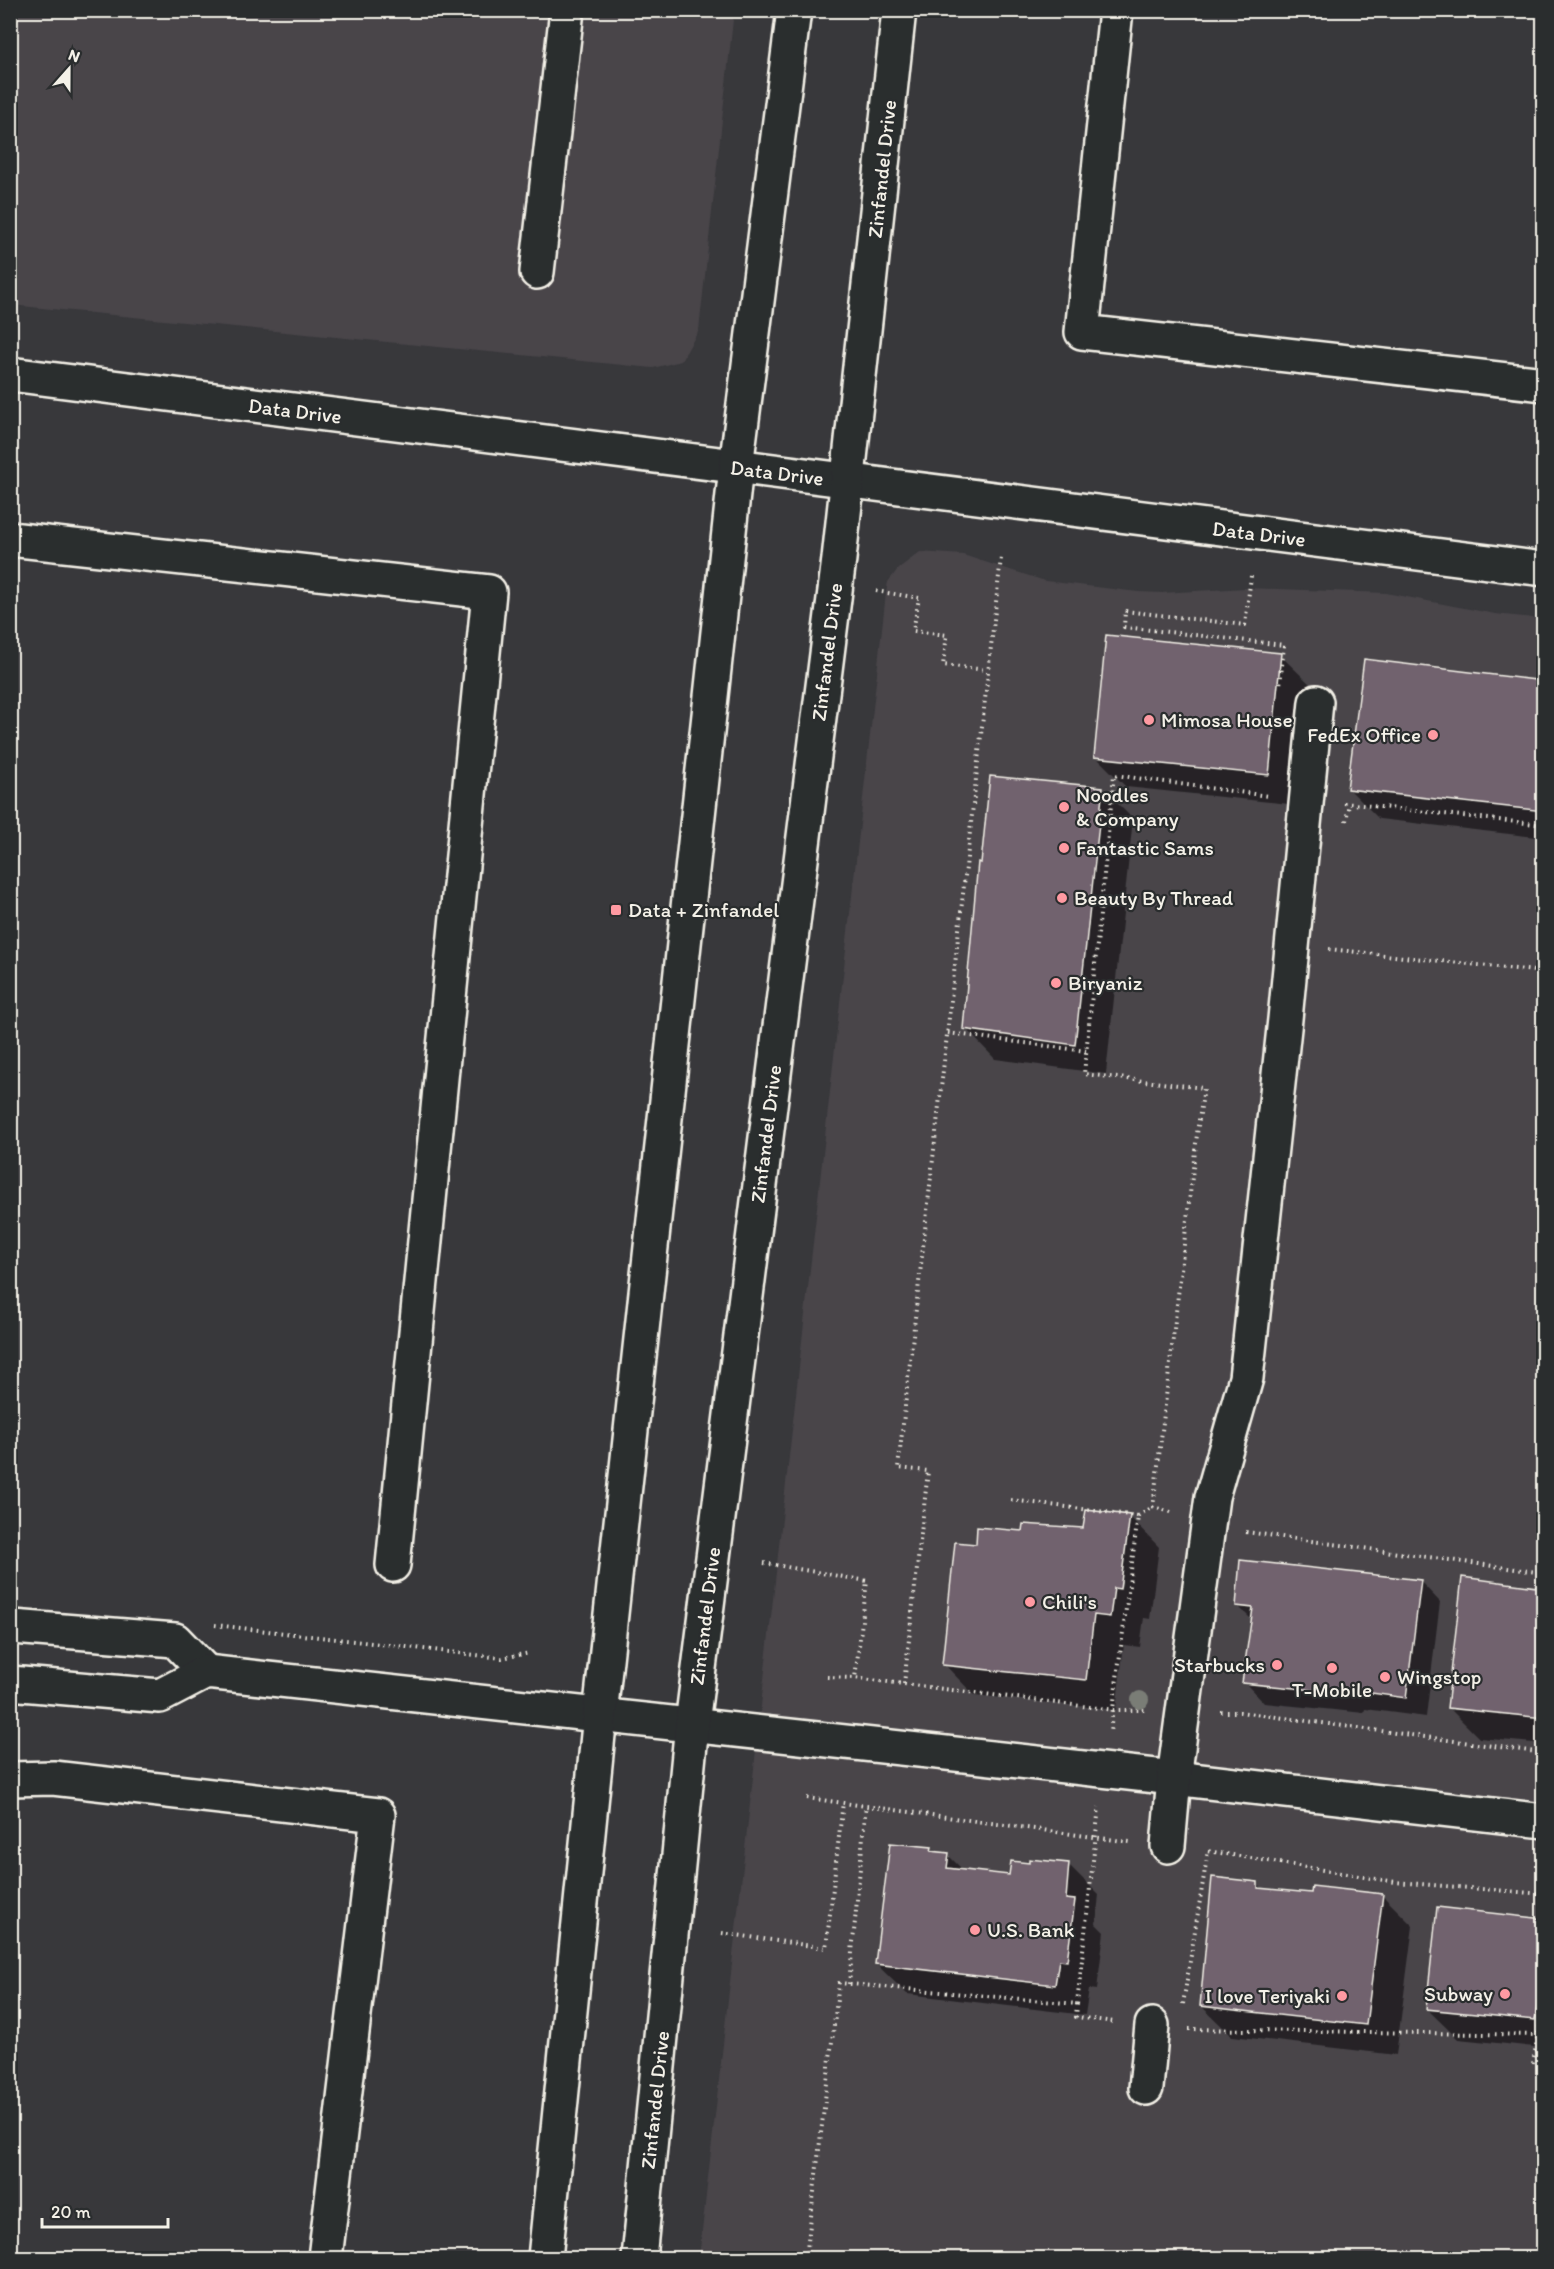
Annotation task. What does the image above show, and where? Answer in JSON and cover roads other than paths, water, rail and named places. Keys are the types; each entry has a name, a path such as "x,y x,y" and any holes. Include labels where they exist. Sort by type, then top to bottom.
{"main road":[{"path":"537,272 567,10"},
{"path":"545,2259 600,1715 736,467 794,10"},
{"name":"Zinfandel Drive","path":"639,2259 692,1725 848,482 899,10"},
{"path":"1116,10 1082,332 1544,384"},
{"name":"Data Drive","path":"10,374 1544,570"},
{"path":"10,539 489,592 393,1565"},
{"path":"1168,1846 1174,1778 1212,1497 1246,1378 1285,1019 1316,702"},
{"path":"10,1629 175,1640 206,1672"},
{"path":"10,1683 160,1695 206,1672 1544,1821"},
{"path":"10,1779 53,1778 378,1815 325,2259"},
{"path":"1146,2088 1166,2027"}],"place":[{"name":"Mimosa House","path":"1149,720"},
{"name":"FedEx Office","path":"1433,735"},
{"name":"Noodles & Company","path":"1064,807"},
{"name":"Fantastic Sams","path":"1064,848"},
{"name":"Beauty By Thread","path":"1062,898"},
{"name":"Data + Zinfandel","path":"616,910"},
{"name":"Biryaniz","path":"1056,983"},
{"name":"Chili's","path":"1030,1602"},
{"name":"Starbucks","path":"1277,1665"},
{"name":"T-Mobile","path":"1332,1668"},
{"name":"Wingstop","path":"1385,1677"},
{"name":"U.S. Bank","path":"975,1930"},
{"name":"Subway","path":"1505,1994"},
{"name":"I love Teriyaki","path":"1342,1996"}]}
